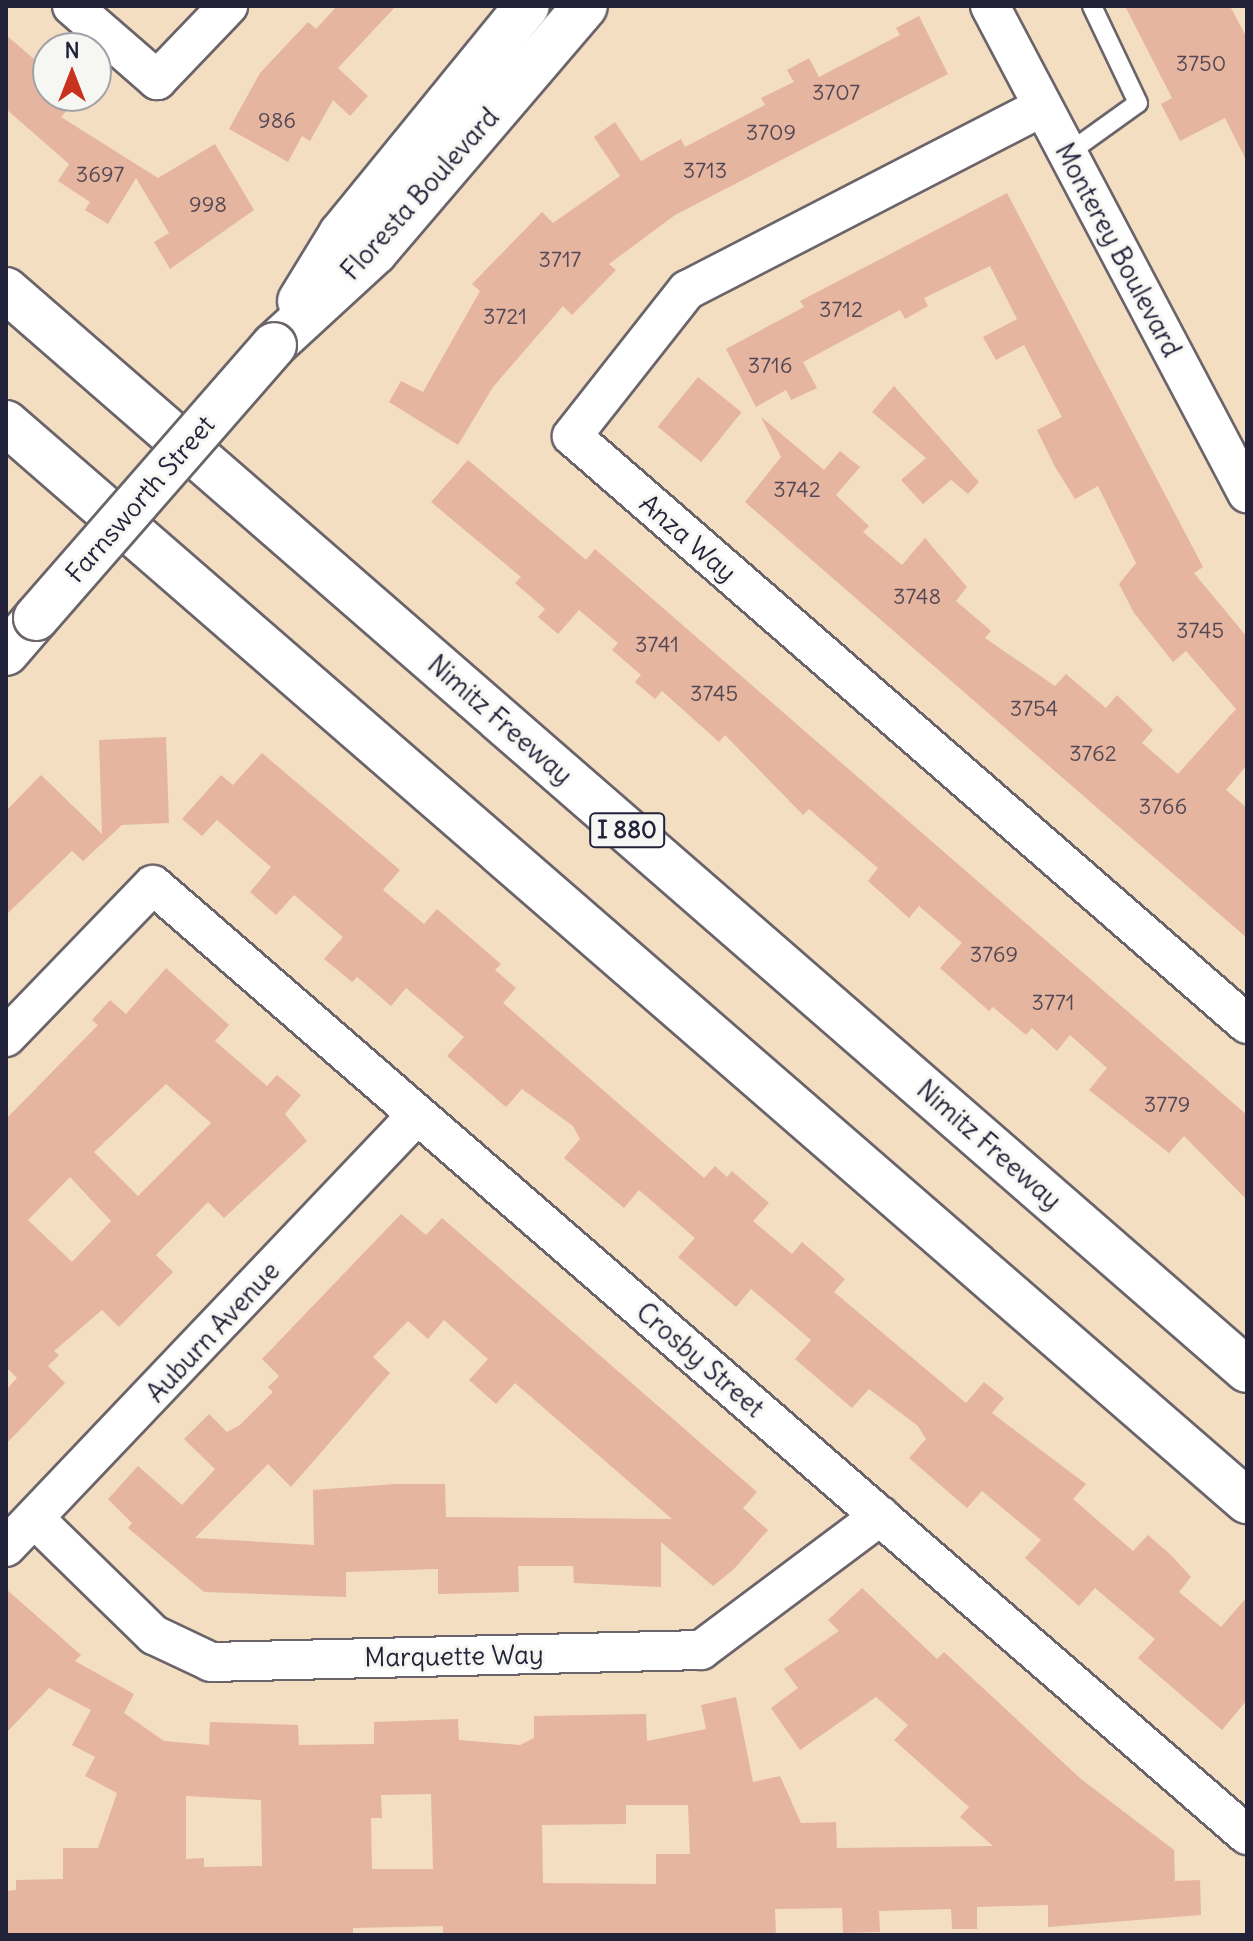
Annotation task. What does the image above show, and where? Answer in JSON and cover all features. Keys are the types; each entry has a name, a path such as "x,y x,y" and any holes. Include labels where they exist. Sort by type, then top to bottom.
{"main road":[{"name":"Floresta Boulevard","path":"274,345 341,234 527,6"},
{"name":"Floresta Boulevard","path":"274,345 375,252 585,6"},
{"name":"Nimitz Freeway","path":"6,290 1247,1370"},
{"name":"Farnsworth Street","path":"6,653 274,345"},
{"path":"6,423 1247,1501"}],"street":[{"path":"72,6 157,80 228,6"},
{"name":"Monterey Boulevard","path":"990,6 1247,493"},
{"name":"Anza Way","path":"1042,107 687,290 572,436 1247,1024"},
{"name":"Crosby Street","path":"6,1037 153,885 1247,1835"},
{"name":"Auburn Avenue","path":"6,1547 36,1520 417,1115"},
{"name":"Marquette Way","path":"36,1520 154,1635 211,1662 701,1650 880,1516"}],"lane":[{"path":"1067,154 1138,103 1092,6"}],"building":[{"path":"337,6 396,6 338,68 368,96 350,116 333,100 310,141 302,136 288,162 229,129 260,73 308,22 316,29"},
{"path":"1125,6 1230,6 1247,38 1247,162 1225,118 1180,141 1161,104 1172,98"},
{"path":"919,16 948,74 675,215 609,264 616,270 572,315 563,306 493,387 458,445 389,402 401,381 423,392 480,291 472,284 542,212 553,223 620,176 594,137 615,122 641,161 681,139 685,147 765,105 761,98 794,82 787,70 809,58 819,77 900,35 896,28"},
{"path":"6,35 32,57 32,112 66,112 61,117 158,178 215,144 254,210 170,269 154,242 169,233 136,178 108,224 85,210 90,202 58,181 69,164 6,109"},
{"path":"1007,193 1203,567 1194,573 1247,637 1247,765 1226,790 1247,808 1247,938 745,502 781,457 761,417 824,470 840,451 860,467 836,495 869,526 863,532 902,565 925,538 967,587 956,601 991,631 985,638 1055,686 1066,674 1106,708 1117,695 1153,730 1142,743 1178,774 1236,709 1186,651 1173,662 1134,613 1119,584 1136,563 1098,486 1075,499 1055,467 1037,430 1062,417 1024,345 996,360 983,337 1017,319 990,266 924,298 928,306 905,319 900,310 803,362 817,388 791,400 786,390 756,407 726,349 804,307 800,301"},
{"path":"698,377 742,412 701,462 658,427"},
{"path":"894,386 979,482 968,494 951,480 923,504 901,480 926,458 872,412"},
{"path":"468,460 586,560 595,549 1247,1115 1247,1200 1184,1136 1169,1153 1089,1090 1107,1068 1070,1035 1057,1051 1032,1028 1026,1035 993,1007 989,1011 940,968 962,943 919,906 909,918 868,881 878,868 809,809 803,815 725,735 719,742 662,691 655,699 635,682 641,675 612,650 618,643 579,610 558,634 538,617 545,609 515,583 521,577 431,502"},
{"path":"166,737 169,823 122,825 83,861 72,851 6,915 6,811 41,775 102,834 99,740"},
{"path":"262,753 400,870 383,890 424,924 437,909 501,964 495,970 516,988 503,1003 704,1178 715,1166 727,1177 732,1171 769,1203 753,1221 792,1254 802,1242 845,1279 834,1292 966,1403 984,1382 1004,1398 992,1413 1086,1484 1073,1499 1133,1551 1148,1535 1191,1577 1179,1592 1221,1627 1247,1597 1247,1700 1222,1730 1138,1658 1155,1639 1095,1588 1079,1606 1025,1558 1041,1540 982,1491 967,1508 909,1458 926,1439 918,1426 869,1389 852,1408 795,1359 811,1340 751,1289 736,1307 678,1257 695,1238 639,1190 624,1208 564,1158 580,1139 573,1126 522,1089 506,1107 447,1056 464,1037 406,988 391,1006 357,977 352,982 324,959 343,937 294,895 276,915 250,892 271,867 217,820 202,836 182,819 221,775 233,785"},
{"path":"166,968 229,1025 215,1041 267,1086 277,1075 301,1095 285,1114 307,1141 224,1218 208,1202 156,1255 173,1272 119,1327 102,1310 54,1351 59,1355 48,1366 65,1383 6,1444 6,1390 17,1378 6,1367 6,1119 98,1025 92,1020 110,1000 126,1014","holes":["166,1084 211,1123 138,1196 94,1152","70,1177 111,1221 72,1262 28,1220"]},
{"path":"401,1214 426,1235 442,1218 757,1492 743,1508 768,1530 734,1569 713,1586 661,1542 661,1587 574,1583 573,1566 518,1566 519,1592 438,1594 438,1569 346,1572 346,1597 204,1592 128,1528 132,1523 108,1499 138,1466 182,1505 215,1469 184,1439 209,1414 227,1432 240,1425 273,1392 268,1387 279,1376 262,1359","holes":["444,1320 488,1359 469,1380 496,1404 515,1383 672,1519 446,1517 445,1484 396,1484 313,1490 314,1545 195,1538 268,1464 291,1487 390,1373 373,1357 408,1321 428,1339"]},
{"path":"862,1588 937,1659 944,1652 1081,1779 1174,1850 1175,1881 1200,1880 1201,1915 1048,1927 1048,1905 977,1907 977,1929 952,1929 951,1909 879,1911 880,1932 843,1933 842,1908 775,1909 776,1935 443,1935 443,1926 353,1928 353,1935 6,1935 6,1891 16,1890 16,1880 63,1879 63,1848 98,1848 117,1793 85,1776 95,1757 72,1745 91,1710 49,1688 6,1733 6,1589 81,1655 75,1661 134,1694 124,1713 164,1741 209,1745 210,1722 298,1725 299,1745 374,1744 374,1722 458,1719 459,1740 520,1745 534,1738 534,1716 646,1714 647,1741 706,1729 701,1705 736,1697 753,1782 780,1776 801,1823 836,1822 837,1848 993,1846 960,1817 969,1807 894,1740 908,1725 876,1697 800,1750 771,1708 798,1688 784,1669 839,1631 828,1620","holes":["431,1794 433,1869 372,1869 371,1818 382,1818 381,1795","186,1796 261,1800 262,1866 204,1867 204,1858 186,1859","626,1805 688,1805 690,1854 656,1854 656,1884 543,1883 542,1825 626,1824"]}]}
